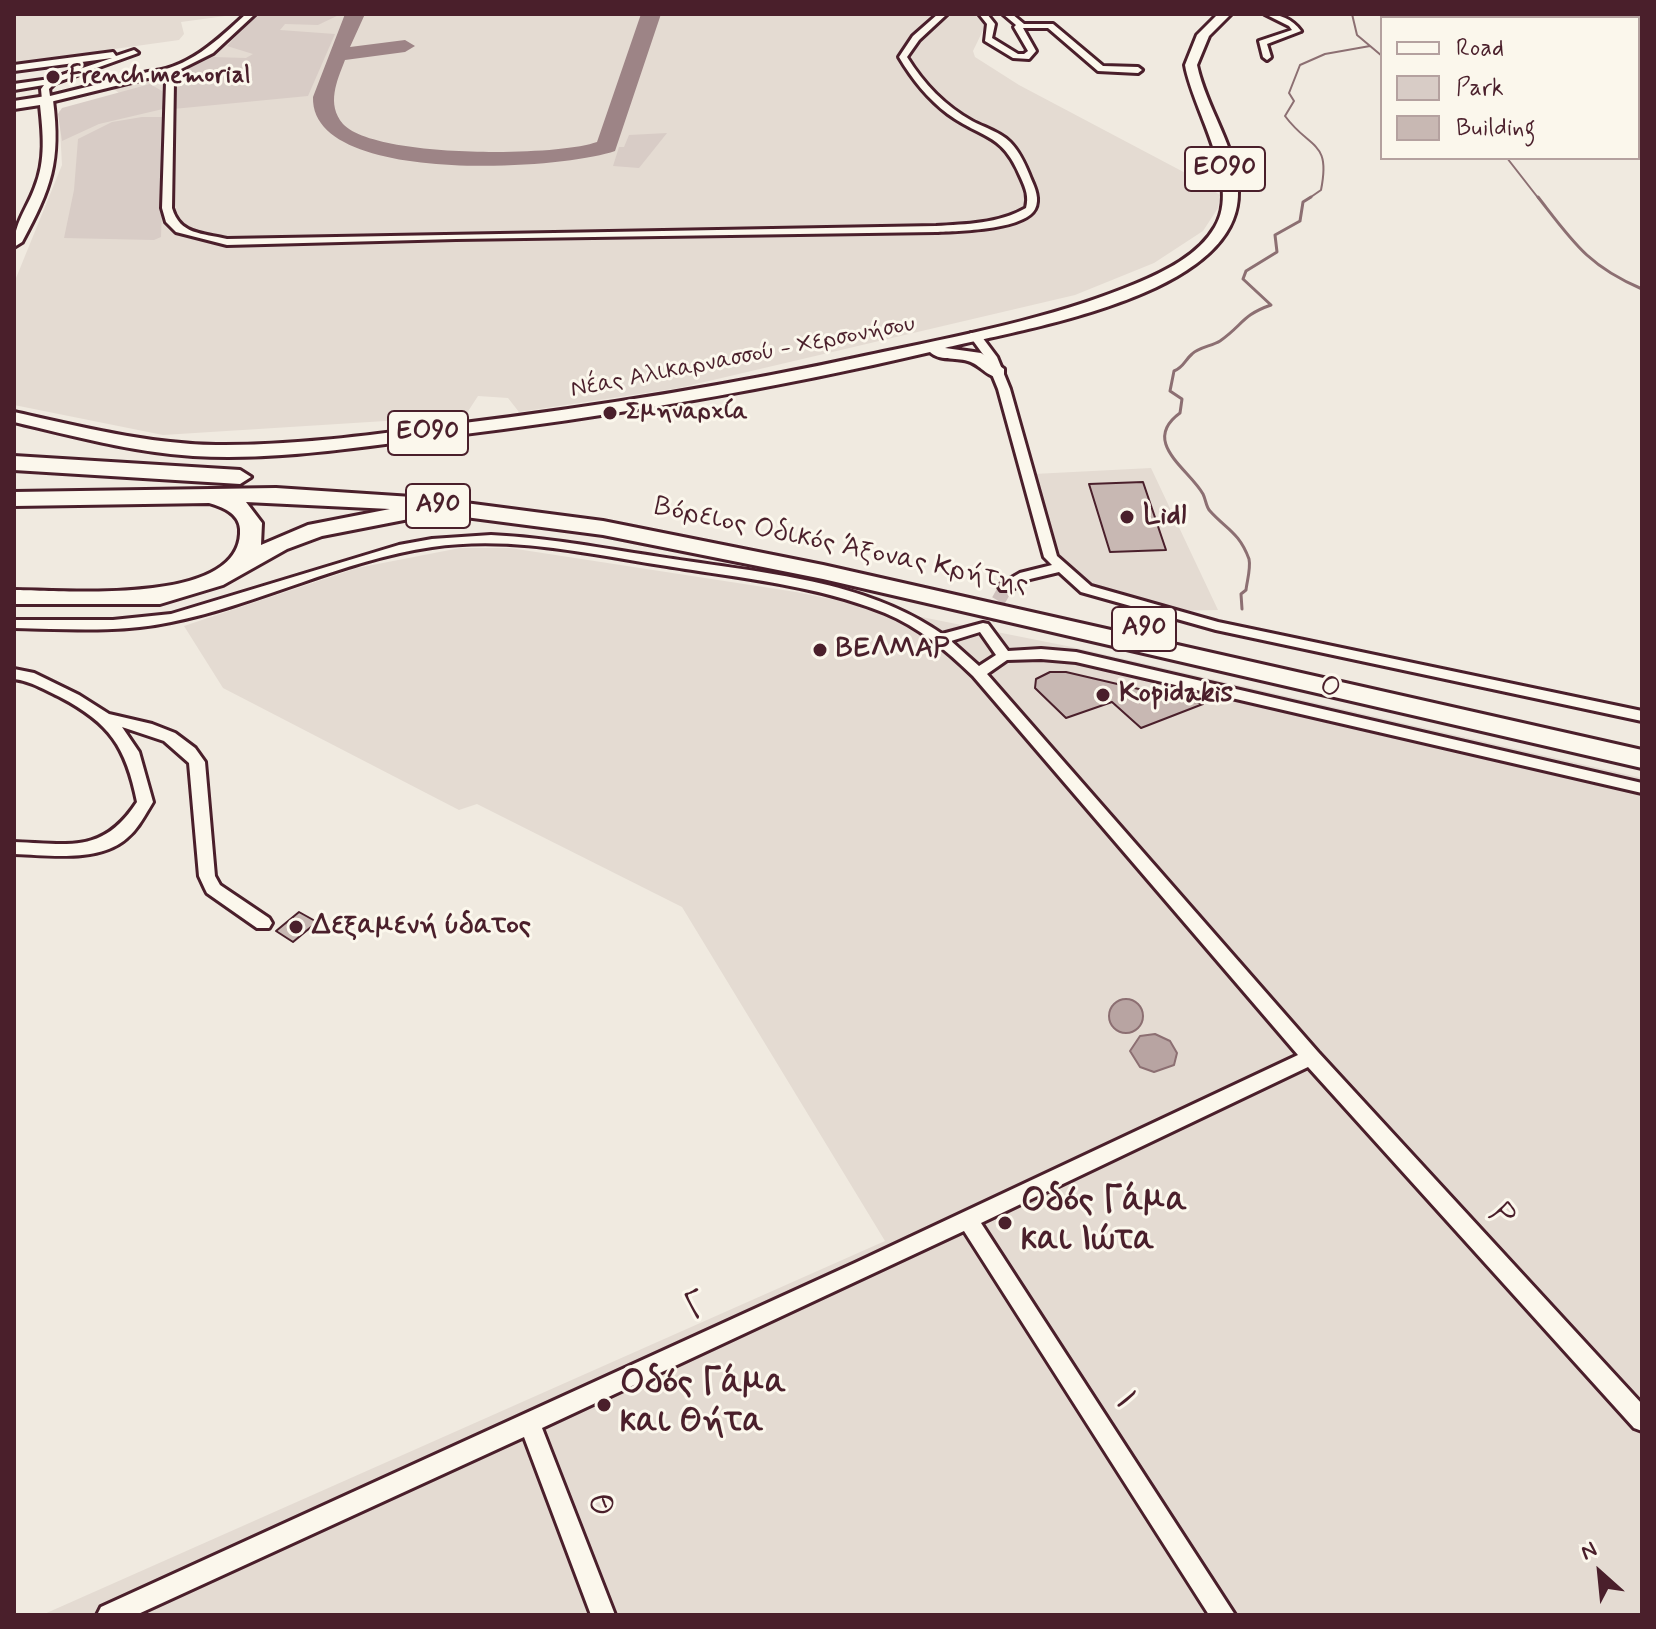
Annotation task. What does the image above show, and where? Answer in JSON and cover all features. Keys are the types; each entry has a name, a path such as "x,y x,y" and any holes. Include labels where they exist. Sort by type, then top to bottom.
{"highway":[{"path":"14,463 313,484"},
{"name":"Βόρειος Οδικός Άξονας Κρήτης","path":"14,487 313,484 502,498 714,534 1642,744"},
{"path":"196,493 229,502 242,510 250,522 254,535 251,549 237,566"},
{"name":"Βόρειος Οδικός Άξονας Κρήτης","path":"14,499 196,493 427,505 510,514 678,541 1642,759"},
{"path":"14,597 160,597 187,591 316,530 404,514 475,516 678,541"}],"main road":[{"name":"Νέας Αλικαρνασσού - Χερσονήσου","path":"14,417 177,449 287,448 600,413 751,386 899,354 1113,298 1150,283 1192,258 1223,228 1233,207 1231,190 1191,65 1203,35 1225,14"},
{"path":"14,213 30,183 38,155 21,106 46,103 52,138 50,169 14,242"},
{"path":"899,354 966,354 996,369 1002,339 1022,323"}],"street":[{"path":"52,81 45,89 46,103 150,81 210,51 251,14"},
{"path":"164,74 170,82 167,208 171,222 180,230 227,242 936,229 998,223 1023,215 1030,210 1034,197 1013,148 1001,137 948,108 921,83 903,57 916,38 943,14"},
{"path":"983,14 991,24 988,39 1016,56 1026,57 1032,51 1020,26"},
{"path":"1007,14 1020,26 1050,26 1105,70 1138,70"},
{"path":"1267,57 1262,43 1297,31 1292,24 1269,14"},
{"path":"14,68 135,53 52,81 15,87"},
{"path":"65,61 74,64 77,70 69,76"},
{"path":"89,94 148,75 164,74"},
{"path":"150,81 160,83 169,94"},
{"path":"15,87 29,93 21,106"},
{"path":"975,335 996,369 1016,427 1043,533 1059,568 1093,592 1179,616 1642,716"},
{"name":"Ρ","path":"14,624 117,624 163,619 395,550 450,540 489,538 550,544 791,583 893,612 941,639 978,673 1311,1057 1642,1420"},
{"path":"1006,587 1025,576 1059,568"},
{"path":"941,639 986,623 1004,656 978,673"},
{"name":"Ο","path":"1004,656 1041,654 1087,659 1642,788"},
{"path":"14,674 29,676 109,719 148,727 190,751 197,762 207,876 213,889 263,923"},
{"path":"14,848 80,848 112,840 127,828 145,802 140,772 128,744 109,719"},
{"name":"Γ","path":"109,1615 969,1222 1311,1057"},
{"name":"Ι","path":"969,1222 1223,1615"},
{"name":"Θ","path":"529,1422 603,1615"}],"shaded area":[{"path":"14,14 240,14 181,22 184,34 179,40 14,63"},
{"path":"247,14 980,14 987,22 973,51 975,57 1019,85 1193,177 1220,195 1218,208 1203,231 1154,263 1075,295 679,388 519,412 508,398 478,396 465,416 163,435 14,405 14,283 62,165 59,111 120,94 109,85 188,59"},
{"path":"1151,468 1218,610 1173,611 1099,590 1053,551 1034,474"},
{"path":"460,548 510,548 796,592 1072,647 1642,778 1642,1615 42,1615 885,1241 682,907 477,804 459,810 223,688 184,626 357,568"},
{"path":"1126,999 1138,1004 1143,1016 1138,1028 1126,1033 1114,1028 1109,1016 1114,1004"},
{"path":"1155,1034 1170,1041 1177,1053 1174,1065 1154,1072 1140,1067 1130,1051 1140,1036"}],"green space":[{"path":"258,14 341,14 318,25 285,24 280,30 335,34 308,96 173,109 177,74 213,57 246,58 253,54 227,46"},
{"path":"150,84 162,91 163,109 99,124 62,141 58,114 62,108"},
{"path":"165,117 161,237 154,240 64,238 74,190 78,139 112,122"},
{"path":"667,133 639,168 613,166 619,147 624,147 629,135"}],"building":[{"name":"Lidl","path":"1143,482 1166,550 1110,552 1089,484"},
{"name":"Kopidakis","path":"1050,672 1066,672 1203,704 1141,728 1112,702 1066,718 1035,688 1036,679"},
{"name":"Δεξαμενή ύδατος","path":"299,912 317,922 293,942 276,931"}],"waterway":[{"path":"1352,14 1357,35 1380,54"},
{"path":"1310,198 1321,190 1321,154 1285,116 1294,101 1289,93 1300,65 1325,54 1370,46"},
{"path":"1509,160 1539,199"},
{"path":"1538,197 1572,240 1595,262 1642,289"},
{"path":"1242,609 1241,594 1246,590 1249,559 1236,537 1209,509 1203,494 1166,445 1165,434 1169,424 1180,413 1182,399 1170,391 1174,371 1192,354 1220,341 1248,317 1271,305 1243,279 1246,271 1277,252 1275,235 1300,221 1303,202 1310,198"}],"taxiway":[{"path":"355,14 323,97 323,106 335,129 363,144 400,153 489,158 593,151 607,146 651,14"},
{"path":"339,55 405,46"}],"tunnel":[{"path":"988,619 1006,587"}],"place":[{"name":"French memorial","path":"53,77"},
{"name":"Σμηναρχία","path":"610,413"},
{"name":"Lidl","path":"1127,517"},
{"name":"ΒΕΛΜΑΡ","path":"820,650"},
{"name":"Kopidakis","path":"1103,695"},
{"name":"Δεξαμενή ύδατος","path":"296,927"},
{"name":"Οδός Γάμα και Ιώτα","path":"1005,1223"},
{"name":"Οδός Γάμα και Θήτα","path":"604,1405"}]}
